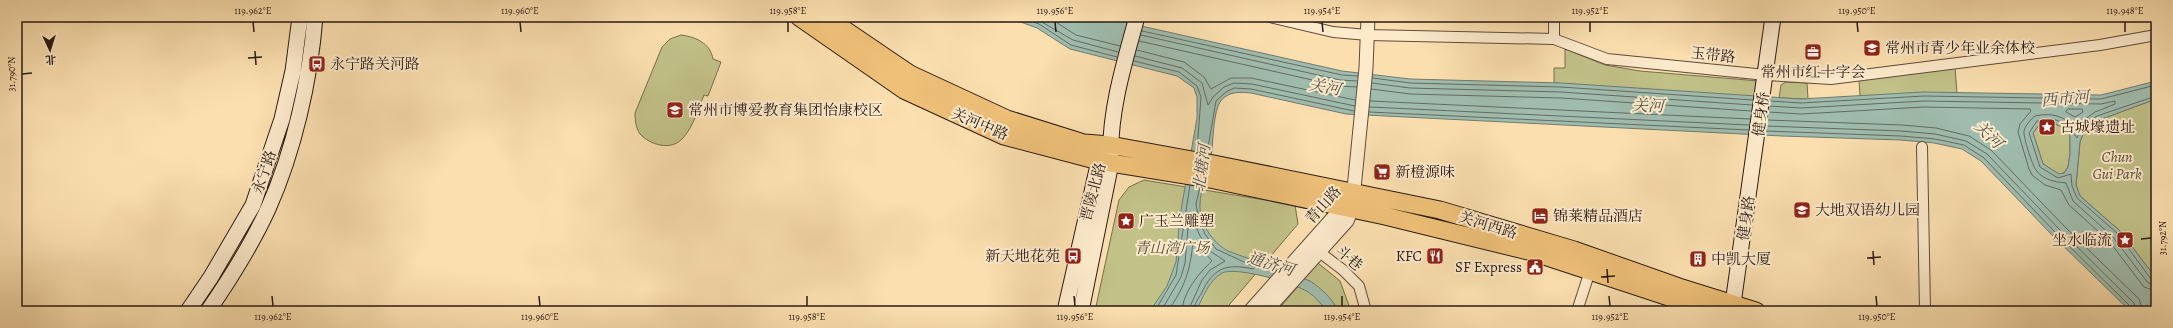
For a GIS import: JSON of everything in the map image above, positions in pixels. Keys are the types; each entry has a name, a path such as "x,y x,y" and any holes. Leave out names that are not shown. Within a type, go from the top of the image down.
{"main road":[{"name":"永宁路","path":"188,311 211,277 253,205 282,119 293,71 300,17"},
{"name":"永宁路","path":"208,311 227,283 268,208 290,147 308,68 315,17"},
{"name":"关河中路","path":"799,17 904,90 1004,136 1105,162 1185,167"},
{"name":"关河中路","path":"826,17 910,74 997,116 1084,143 1110,145 1185,167"},
{"path":"1770,78 1773,17"},
{"path":"1770,78 1783,17"},
{"name":"晋陵北路","path":"1065,311 1085,223 1110,145 1123,66 1136,18"},
{"name":"健身桥","path":"1761,148 1770,78"},
{"name":"健身路","path":"1741,309 1761,148"},
{"name":"晋陵北路","path":"1081,311 1105,162"},
{"name":"关河西路","path":"1185,167 1212,171 1349,203 1532,252 1711,311"},
{"name":"关河西路","path":"1349,203 1440,210 1574,250 1741,309"},
{"path":"1056,311 1070,251 1085,223"}],"street":[{"name":"玉带路","path":"1270,17 1333,32 1368,35 1554,39 1606,59 1770,78 1831,79 2100,46 2156,35"},
{"path":"1349,203 1361,129 1368,17"},
{"path":"1554,17 1554,39"},
{"path":"1922,147 1925,311"},
{"name":"青山路","path":"1297,267 1318,251 1347,221 1349,203"},
{"name":"青山路","path":"1250,311 1281,285 1349,203"},
{"name":"斗巷","path":"1318,251 1343,270 1358,286 1366,311"},
{"path":"1577,311 1590,271"},
{"name":"青山路","path":"1266,311 1281,285"}],"green space":[{"path":"681,35 692,37 702,42 709,49 713,59 721,62 708,96 704,95 686,135 677,143 672,145 667,146 655,144 640,134 636,124 635,113 662,47 670,39"},
{"path":"1565,49 1605,65 1640,71 1759,81 1759,97 1554,83 1554,68 1565,68"},
{"path":"1955,68 1957,93 1860,96 1859,80"},
{"path":"1786,82 1807,83 1808,99 1779,98 1781,85"},
{"name":"Chun Gui Park","path":"2156,99 2156,278 2120,231 2080,196 2076,185 2080,142 2085,129 2099,120"},
{"path":"2055,124 2065,128 2070,135 2068,167 2064,173 2059,174 2043,164 2033,133 2039,125"},
{"name":"青山湾广场","path":"1144,180 1295,205 1298,224 1224,311 1095,311 1119,200 1129,187"},
{"path":"1318,263 1340,281 1351,311 1277,311"}],"water":[{"path":"1007,17 1101,17 1342,71 1410,79 1562,83 1801,99 1923,92 2101,95 2156,81 2156,99 2099,120 2085,129 2080,142 2076,185 2080,196 2120,231 2156,278 2156,311 2130,311 2053,236 1981,161 1962,149 1934,143 1901,140 1782,136 1346,114 1242,92 1230,94 1223,98 1216,112 1211,156 1200,198 1200,211 1204,225 1217,243 1228,251 1310,281 1326,294 1338,311 1327,311 1311,294 1291,284 1265,276 1229,271 1222,273 1213,280 1206,290 1196,311 1150,311 1167,286 1176,262 1180,216 1197,118 1197,97 1194,88 1177,76 1070,49 1037,28","holes":["2055,124 2065,128 2070,135 2070,154 2068,167 2064,173 2059,174 2043,164 2033,133 2039,125"]}],"place":[{"name":"常州市青少年业余体校","path":"1872,48"},
{"name":"常州市红十字会","path":"1813,52"},
{"name":"永宁路关河路","path":"317,64"},
{"name":"常州市博爱教育集团怡康校区","path":"675,110"},
{"name":"古城壕遗址","path":"2047,127"},
{"name":"新橙源味","path":"1382,172"},
{"name":"大地双语幼儿园","path":"1802,210"},
{"name":"锦莱精品酒店","path":"1540,216"},
{"name":"广玉兰雕塑","path":"1126,221"},
{"name":"坐水临流","path":"2125,240"},
{"name":"新天地花苑","path":"1073,256"},
{"name":"KFC","path":"1435,256"},
{"name":"中凯大厦","path":"1698,259"},
{"name":"SF Express","path":"1535,267"}],"water label":[{"name":"关河","path":"1325,86"},
{"name":"西市河","path":"2065,98"},
{"name":"关河","path":"1648,105"},
{"name":"关河","path":"1989,134"},
{"name":"北塘河","path":"1201,168"},
{"name":"通济河","path":"1271,263"}]}
